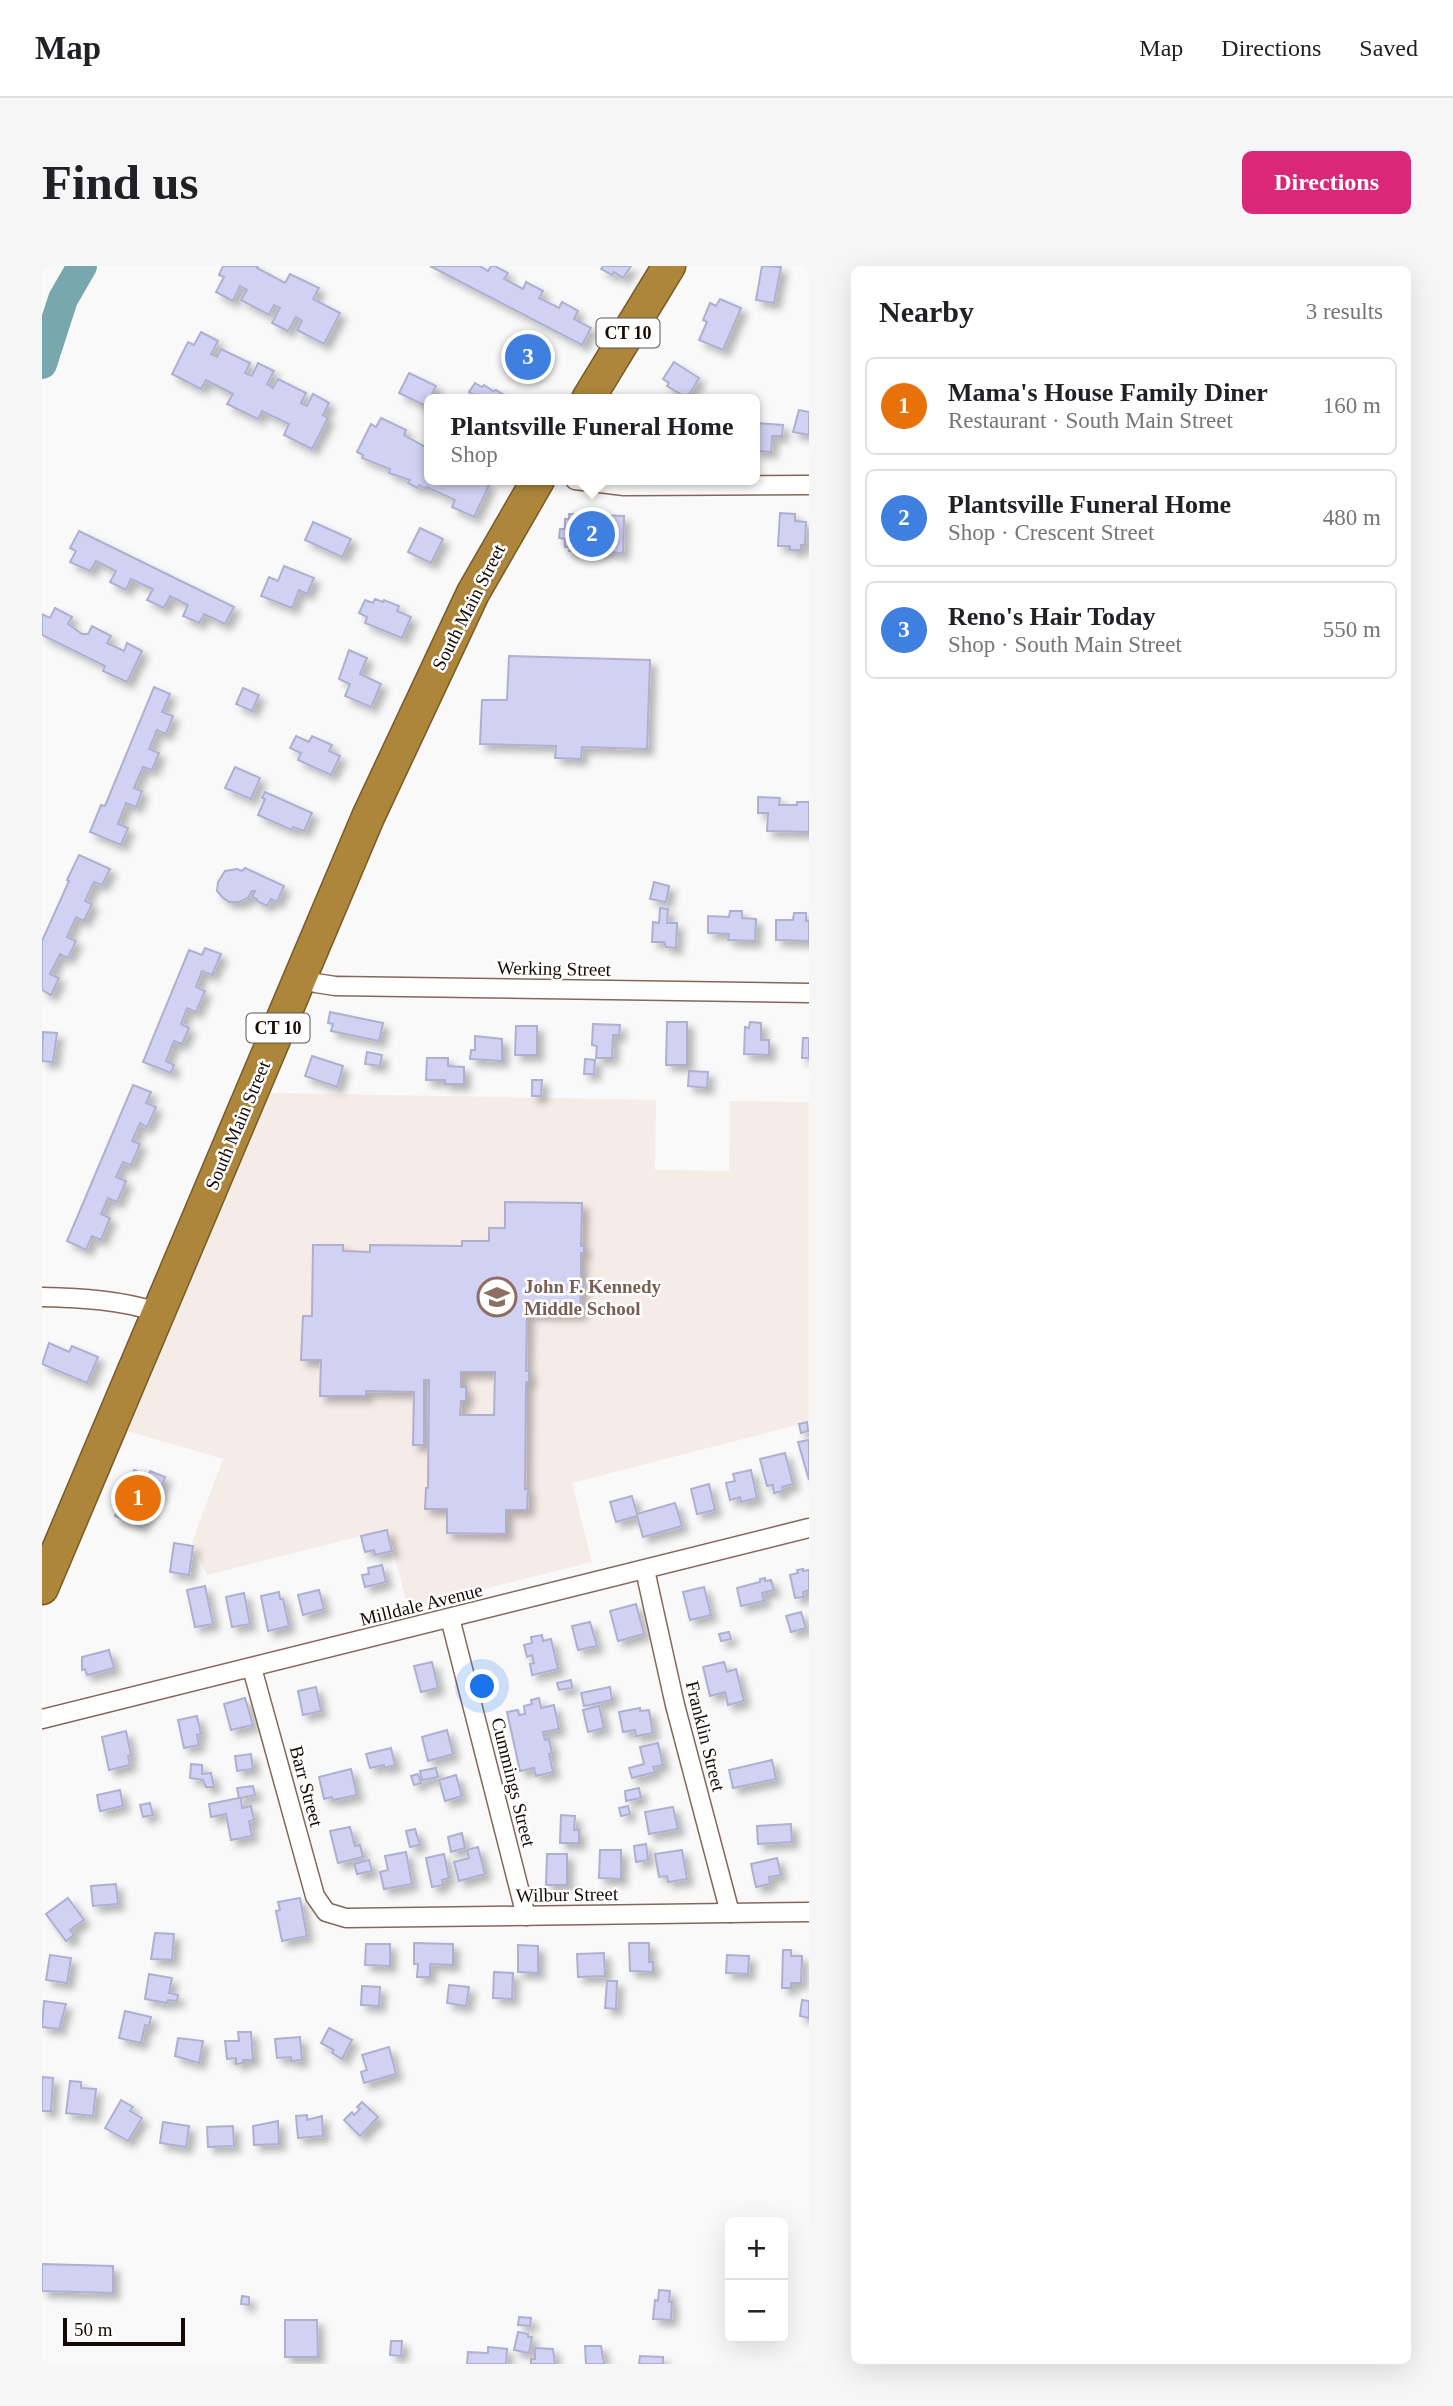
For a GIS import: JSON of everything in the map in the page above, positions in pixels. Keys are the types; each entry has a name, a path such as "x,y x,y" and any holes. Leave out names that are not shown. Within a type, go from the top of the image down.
{"highway":[{"name":"CT 10","path":"591,394 669,266"},
{"name":"South Main Street","path":"42,1588 299,977 416,712 474,593 535,485"}],"street":[{"path":"616,485 809,485"},
{"name":"Werking Street","path":"299,977 335,986 809,993"},
{"path":"42,1297 99,1298 158,1312"},
{"name":"Milldale Avenue","path":"42,1719 809,1528"},
{"name":"Franklin Street","path":"645,1570 675,1705 730,1913"},
{"name":"Cummings Street","path":"450,1618 526,1916"},
{"name":"Barr Street","path":"252,1668 315,1896 326,1912"},
{"name":"Wilbur Street","path":"326,1912 345,1918 809,1912"}],"shaded area":[{"name":"John F. Kennedy Middle School","path":"269,1093 656,1100 655,1170 729,1171 730,1101 809,1102 809,1422 572,1483 592,1562 408,1608 388,1529 207,1575 192,1542 223,1459 128,1431"}],"building":[{"path":"223,266 258,266 257,268 285,283 290,274 319,288 313,299 340,313 324,344 297,330 302,321 296,317 288,331 272,323 280,308 274,305 269,315 241,300 247,290 240,286 233,301 216,292 224,277 219,275"},
{"path":"430,266 480,266 488,271 491,266 495,266 508,273 504,279 523,289 526,282 543,291 539,298 559,308 562,302 578,311 574,319 591,328 582,345"},
{"path":"603,266 631,266 623,278 614,272 612,275 601,269"},
{"path":"762,266 781,267 774,303 756,300"},
{"path":"720,299 741,308 723,350 699,340 707,322 703,320 710,303 716,306"},
{"path":"201,332 218,341 211,354 217,357 221,349 250,363 245,373 252,376 258,363 274,371 267,384 273,388 278,379 306,393 301,403 307,406 313,394 329,403 323,415 328,418 312,449 284,435 289,424 262,411 258,419 227,404 233,394 206,380 201,389 172,374 188,342 194,345"},
{"path":"525,340 545,353 532,374 512,361"},
{"path":"674,362 699,378 689,394 680,394 667,386 669,383 663,379"},
{"path":"409,373 436,386 432,394 424,394 424,405 399,393"},
{"path":"475,383 503,394 473,394 469,392"},
{"path":"799,410 809,412 809,435 793,432"},
{"path":"381,418 406,430 404,435 424,446 424,485 489,485 474,517 452,507 455,500 427,487 419,485 418,488 408,483 410,480 389,473 390,469 362,458 363,455 357,452 371,424 376,427"},
{"path":"760,423 783,425 782,436 772,436 771,452 760,451"},
{"path":"780,513 795,514 795,521 806,522 805,545 801,545 801,550 778,546"},
{"path":"569,514 624,516 623,553 569,551 570,547 565,547 565,539 559,538 560,529 565,529 565,519 569,519"},
{"path":"313,522 351,539 342,557 305,540"},
{"path":"420,528 443,539 431,563 408,552"},
{"path":"79,531 234,607 225,624 204,614 199,623 183,616 188,605 170,596 164,608 147,600 153,589 131,579 126,590 110,582 116,571 96,561 90,571 70,562 76,551 70,548"},
{"path":"284,566 314,578 307,594 299,590 292,608 261,596 269,577 278,581"},
{"path":"375,599 399,606 397,611 411,617 402,638 365,623 367,617 359,613 365,600 373,603"},
{"path":"55,608 72,617 68,624 82,634 88,634 92,626 111,636 107,643 124,651 127,643 142,651 127,682 103,671 105,666 42,635 42,614 50,618"},
{"path":"349,650 367,658 360,674 381,684 371,707 345,696 350,684 339,679"},
{"path":"509,656 650,660 647,749 582,747 581,759 555,758 556,746 480,744 482,700 507,700"},
{"path":"154,687 170,694 162,712 173,716 166,734 157,730 149,749 159,753 152,770 143,767 134,788 142,791 136,807 126,803 118,824 128,828 121,845 90,832 101,805 105,806"},
{"path":"243,688 259,695 252,711 236,704"},
{"path":"296,736 309,742 312,736 332,745 329,751 340,756 331,775 298,760 301,753 290,748"},
{"path":"235,767 260,778 251,799 225,788"},
{"path":"265,792 312,813 304,831 293,827 292,830 258,815"},
{"path":"758,797 780,798 779,805 809,802 809,832 767,831 768,813 758,813"},
{"path":"79,855 110,869 102,885 94,882 85,901 92,904 84,921 76,917 67,937 76,941 68,958 60,954 50,974 59,978 51,995 42,990 42,941"},
{"path":"245,868 284,886 277,902 271,899 267,906 257,901 252,897 255,891 239,902 229,902 222,897 217,891 218,882 225,871 242,871"},
{"path":"654,882 669,886 666,902 650,899"},
{"path":"660,908 668,909 667,923 677,923 676,948 666,947 664,942 652,942 653,922 659,923"},
{"path":"730,911 742,911 742,918 756,919 755,941 728,940 729,934 708,933 708,916 729,917"},
{"path":"794,913 806,913 806,921 809,921 809,941 776,940 776,920 793,920"},
{"path":"205,948 221,954 212,975 202,971 196,987 205,991 196,1012 187,1008 181,1024 189,1028 182,1044 174,1041 166,1061 174,1065 171,1073 143,1062 189,950 202,955"},
{"path":"330,1012 383,1023 379,1041 331,1031 333,1024 328,1023"},
{"path":"667,1022 687,1022 687,1065 666,1065"},
{"path":"750,1022 761,1023 761,1040 769,1040 769,1055 744,1054 745,1027 749,1028"},
{"path":"593,1024 620,1025 619,1035 613,1035 612,1058 596,1058 597,1046 592,1045"},
{"path":"516,1026 537,1026 537,1055 515,1055"},
{"path":"43,1032 57,1033 53,1062 42,1061"},
{"path":"475,1036 502,1039 502,1061 470,1059 471,1050 475,1050"},
{"path":"803,1038 809,1038 809,1058 802,1058"},
{"path":"367,1052 382,1055 380,1066 365,1064"},
{"path":"312,1056 343,1066 337,1087 305,1076"},
{"path":"427,1058 448,1058 448,1066 464,1067 464,1084 426,1080"},
{"path":"585,1059 595,1060 594,1074 584,1074"},
{"path":"689,1071 708,1072 707,1088 688,1086"},
{"path":"532,1080 542,1080 541,1096 532,1096"},
{"path":"133,1085 151,1092 146,1103 156,1107 147,1127 140,1123 132,1141 140,1144 131,1165 123,1162 116,1177 126,1181 117,1202 108,1198 101,1214 110,1218 101,1240 92,1236 86,1250 67,1241"},
{"path":"505,1202 582,1203 581,1246 584,1246 584,1253 581,1253 581,1283 584,1283 580,1314 527,1313 527,1510 506,1510 506,1534 447,1533 447,1509 425,1509 428,1488 429,1380 424,1380 424,1445 413,1445 414,1392 366,1391 366,1396 320,1396 321,1360 301,1360 303,1316 312,1316 313,1245 343,1245 343,1251 370,1252 370,1245 462,1246 462,1241 489,1241 489,1228 505,1228","holes":["461,1372 495,1372 494,1415 460,1415 461,1401 466,1401 466,1387 461,1387"]},
{"path":"49,1343 69,1352 72,1346 98,1357 87,1383 42,1364"},
{"path":"807,1422 808,1431 801,1433 799,1424"},
{"path":"809,1440 809,1480 798,1442"},
{"path":"785,1453 793,1484 774,1493 773,1485 767,1486 760,1459"},
{"path":"134,1470 148,1476 150,1471 165,1477 157,1499 153,1498 141,1527 115,1516"},
{"path":"751,1470 757,1498 741,1502 740,1497 730,1500 726,1483 735,1481 733,1474"},
{"path":"709,1484 715,1510 697,1514 691,1489"},
{"path":"632,1496 637,1514 675,1503 682,1526 643,1537 637,1516 616,1522 610,1502"},
{"path":"387,1530 392,1551 375,1555 374,1550 365,1552 361,1536"},
{"path":"174,1543 193,1546 189,1575 170,1572"},
{"path":"382,1565 386,1582 365,1587 362,1575 369,1574 368,1568"},
{"path":"803,1569 809,1570 809,1590 803,1592 804,1597 795,1598 790,1575"},
{"path":"765,1578 765,1581 771,1580 774,1590 762,1593 764,1601 741,1606 737,1588"},
{"path":"205,1586 213,1624 195,1627 187,1590"},
{"path":"704,1587 711,1615 690,1620 683,1592"},
{"path":"319,1590 324,1609 303,1615 298,1595"},
{"path":"279,1592 289,1626 268,1631 261,1596"},
{"path":"244,1593 250,1624 232,1627 226,1597"},
{"path":"636,1604 644,1634 618,1641 610,1611"},
{"path":"801,1612 806,1628 791,1632 786,1616"},
{"path":"590,1622 597,1646 578,1650 572,1626"},
{"path":"729,1632 731,1639 721,1641 719,1634"},
{"path":"542,1635 543,1641 551,1639 558,1669 532,1675 532,1655 527,1657 524,1645 532,1643 531,1637"},
{"path":"109,1650 114,1668 87,1675 85,1669 82,1670 82,1657"},
{"path":"432,1662 438,1688 421,1692 414,1666"},
{"path":"724,1662 727,1672 736,1669 744,1701 728,1705 725,1692 710,1696 703,1667"},
{"path":"571,1680 572,1688 559,1690 557,1683"},
{"path":"316,1687 321,1711 303,1715 298,1691"},
{"path":"610,1687 612,1700 584,1706 581,1693"},
{"path":"245,1698 253,1725 231,1730 224,1704"},
{"path":"539,1698 541,1708 554,1705 559,1729 543,1732 545,1740 549,1739 553,1772 536,1776 534,1768 520,1771 507,1712 518,1710 519,1715 525,1714 524,1706"},
{"path":"599,1706 604,1728 588,1732 583,1710"},
{"path":"640,1708 640,1711 649,1710 653,1733 636,1736 635,1730 623,1732 619,1712"},
{"path":"197,1716 201,1734 197,1735 199,1745 184,1748 178,1720"},
{"path":"447,1730 453,1754 428,1761 422,1737"},
{"path":"126,1731 131,1755 128,1756 130,1765 109,1770 102,1737"},
{"path":"658,1743 663,1765 653,1767 655,1772 632,1778 629,1768 644,1764 640,1747"},
{"path":"391,1748 395,1765 370,1768 366,1754"},
{"path":"251,1754 253,1769 237,1771 235,1756"},
{"path":"772,1760 776,1779 733,1788 729,1770"},
{"path":"191,1764 202,1765 202,1774 211,1773 214,1787 206,1787 203,1780 190,1778"},
{"path":"436,1768 438,1777 422,1780 420,1771"},
{"path":"351,1769 357,1795 324,1799 319,1777"},
{"path":"418,1774 421,1783 414,1785 411,1776"},
{"path":"456,1775 462,1796 445,1801 439,1780"},
{"path":"253,1786 255,1795 241,1798 242,1808 251,1806 254,1820 249,1821 252,1836 231,1840 226,1814 211,1817 209,1804 239,1798 237,1788"},
{"path":"639,1788 641,1798 626,1801 625,1791"},
{"path":"120,1790 123,1806 100,1811 97,1795"},
{"path":"150,1803 153,1815 143,1817 140,1805"},
{"path":"628,1806 630,1814 621,1816 619,1808"},
{"path":"673,1807 678,1829 649,1834 645,1812"},
{"path":"561,1815 575,1816 574,1830 579,1830 579,1843 560,1843"},
{"path":"791,1824 792,1842 758,1844 757,1826"},
{"path":"350,1827 355,1846 360,1845 363,1857 338,1863 330,1831"},
{"path":"415,1829 420,1845 410,1847 406,1831"},
{"path":"462,1833 465,1848 451,1852 448,1837"},
{"path":"646,1844 648,1860 636,1862 634,1846"},
{"path":"478,1847 485,1874 459,1881 454,1862 469,1858 467,1850"},
{"path":"600,1850 621,1850 621,1879 599,1878"},
{"path":"682,1850 687,1879 668,1882 667,1876 659,1877 655,1854"},
{"path":"406,1852 412,1884 384,1889 380,1872 388,1870 385,1856"},
{"path":"444,1854 449,1878 442,1880 443,1885 432,1887 426,1858"},
{"path":"547,1854 567,1854 567,1885 546,1885"},
{"path":"777,1858 781,1875 769,1877 770,1884 756,1887 751,1864"},
{"path":"369,1860 372,1871 357,1874 354,1864"},
{"path":"116,1884 118,1904 93,1906 91,1886"},
{"path":"68,1898 84,1920 70,1930 74,1935 66,1941 46,1914"},
{"path":"300,1898 307,1936 282,1941 276,1911 280,1910 278,1902"},
{"path":"155,1933 174,1934 172,1960 151,1959"},
{"path":"414,1943 453,1944 453,1965 430,1964 430,1977 417,1977 418,1964 414,1964"},
{"path":"629,1943 649,1943 649,1962 653,1962 653,1972 630,1971"},
{"path":"366,1944 390,1944 390,1966 365,1965"},
{"path":"518,1945 538,1946 538,1973 518,1972"},
{"path":"783,1950 791,1950 791,1956 802,1956 801,1983 791,1983 791,1988 782,1988"},
{"path":"604,1953 605,1976 578,1977 577,1954"},
{"path":"50,1955 71,1958 67,1983 46,1980"},
{"path":"727,1955 749,1956 748,1974 726,1973"},
{"path":"494,1972 513,1973 512,1999 493,1998"},
{"path":"149,1974 172,1978 169,1993 178,1995 177,2001 168,2000 167,2003 145,1999"},
{"path":"607,1981 617,1981 616,2009 605,2008"},
{"path":"449,1985 469,1987 466,2006 447,2003"},
{"path":"362,1986 380,1987 379,2006 361,2005"},
{"path":"802,2000 809,2001 809,2018 800,2016"},
{"path":"44,2001 66,2004 59,2029 42,2027"},
{"path":"125,2011 151,2017 149,2026 145,2025 141,2043 119,2038"},
{"path":"329,2028 352,2040 342,2059 332,2053 334,2050 321,2043"},
{"path":"238,2032 251,2032 253,2060 243,2060 243,2063 236,2064 236,2058 227,2059 225,2041 239,2041"},
{"path":"300,2037 302,2060 291,2061 291,2057 277,2058 275,2039"},
{"path":"178,2038 203,2041 199,2063 175,2056"},
{"path":"389,2047 396,2074 364,2083 361,2072 367,2070 362,2055"},
{"path":"42,2077 53,2078 51,2111 42,2111"},
{"path":"70,2081 81,2082 81,2088 96,2089 93,2116 66,2113"},
{"path":"121,2100 133,2107 130,2111 142,2118 128,2141 105,2128"},
{"path":"362,2102 378,2117 360,2136 344,2120 360,2109 357,2107"},
{"path":"307,2115 307,2120 322,2116 323,2136 298,2138 296,2116"},
{"path":"278,2121 279,2144 254,2145 253,2126"},
{"path":"163,2122 189,2126 186,2147 160,2143"},
{"path":"233,2126 234,2146 208,2147 207,2127"},
{"path":"42,2264 113,2266 113,2293 42,2291"},
{"path":"659,2290 670,2291 671,2320 653,2319"},
{"path":"242,2296 249,2297 249,2305 241,2304"},
{"path":"519,2317 531,2318 530,2326 518,2325"},
{"path":"285,2320 317,2320 318,2357 285,2357"},
{"path":"518,2332 532,2337 529,2353 514,2350"},
{"path":"391,2341 402,2341 401,2356 390,2355"},
{"path":"585,2346 601,2346 606,2364 586,2364"},
{"path":"488,2347 507,2349 506,2364 467,2364 468,2352 488,2353"},
{"path":"535,2348 553,2349 555,2364 531,2364 531,2359 535,2359"},
{"path":"640,2356 663,2357 663,2364 639,2364"}],"waterway":[{"path":"42,364 63,299 82,266"}],"place":[{"name":"Reno's Hair Today","path":"528,357"},
{"name":"Plantsville Funeral Home","path":"592,534"},
{"name":"John F. Kennedy Middle School","path":"497,1297"},
{"name":"Mama's House Family Diner","path":"138,1498"}]}
